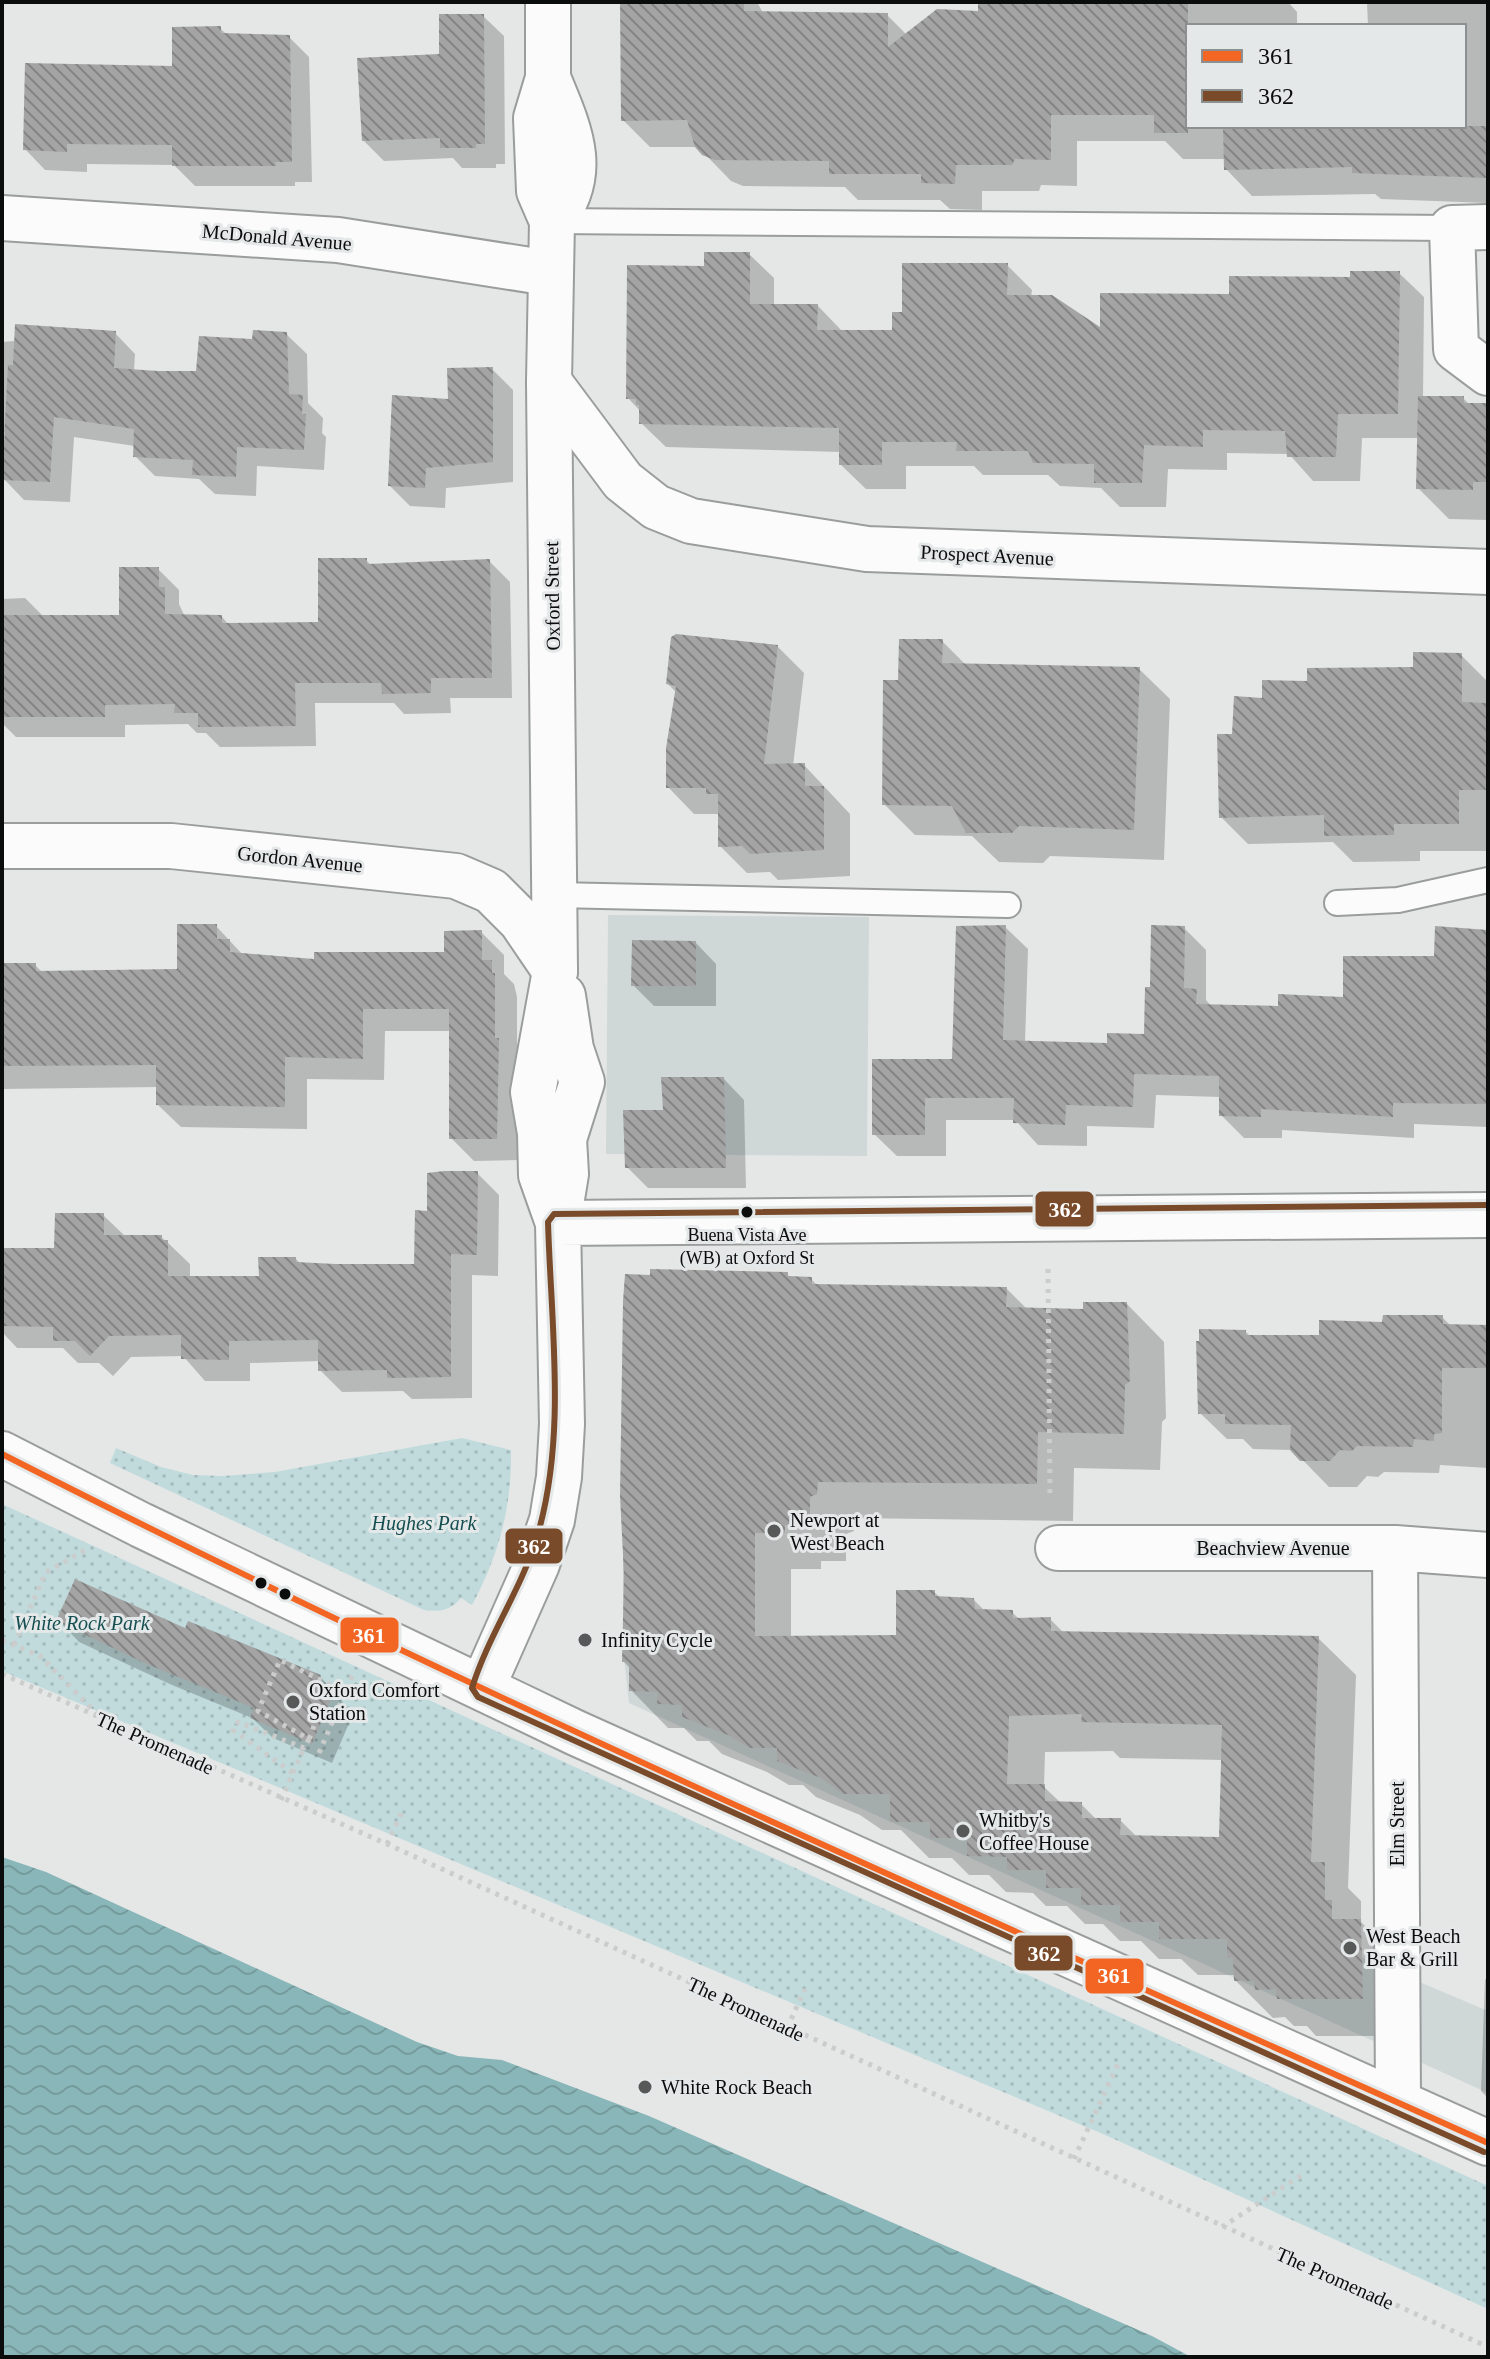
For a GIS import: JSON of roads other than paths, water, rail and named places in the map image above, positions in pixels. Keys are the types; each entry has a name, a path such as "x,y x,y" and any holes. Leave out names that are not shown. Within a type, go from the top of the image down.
{"street":[{"name":"Oxford Street","path":"482,1688 537,1564 552,1520 562,1431 558,1223 566,1174 564,1139 582,1082 555,971 549,273 552,221 571,192 574,178 569,129 548,78 548,2"},
{"name":"McDonald Avenue","path":"2,218 338,240 549,273"},
{"path":"1470,228 1456,349 1488,373"},
{"name":"Prospect Avenue","path":"549,382 623,481 656,507 691,521 867,549 1488,572"},
{"name":"Gordon Avenue","path":"2,846 171,846 456,876 491,891 521,921 555,971"},
{"path":"558,1223 1488,1215"},
{"path":"2,1454 98,1505 482,1688 1488,2143"},
{"name":"Beachview Avenue","path":"1058,1548 1395,1548 1488,1555"},
{"name":"Elm Street","path":"1395,1548 1398,2101"}],"lane":[{"path":"552,221 1470,228"},
{"path":"1337,903 1398,900 1488,880"},
{"path":"555,895 1008,905"}],"water":[{"path":"2,1857 46,1872 417,2042 458,2056 502,2060 649,2116 1152,2336 1191,2357 2,2357"}],"place":[{"name":"Buena Vista Ave (WB) at Oxford St","path":"747,1212"},
{"name":"Newport at West Beach","path":"774,1531"},
{"name":"Infinity Cycle","path":"585,1640"},
{"name":"Oxford Comfort Station","path":"293,1702"},
{"name":"Whitby's Coffee House","path":"963,1831"},
{"name":"West Beach Bar & Grill","path":"1350,1948"},
{"name":"White Rock Beach","path":"645,2087"}],"park label":[{"name":"Hughes Park","path":"424,1523"},
{"name":"White Rock Park","path":"82,1623"}]}
